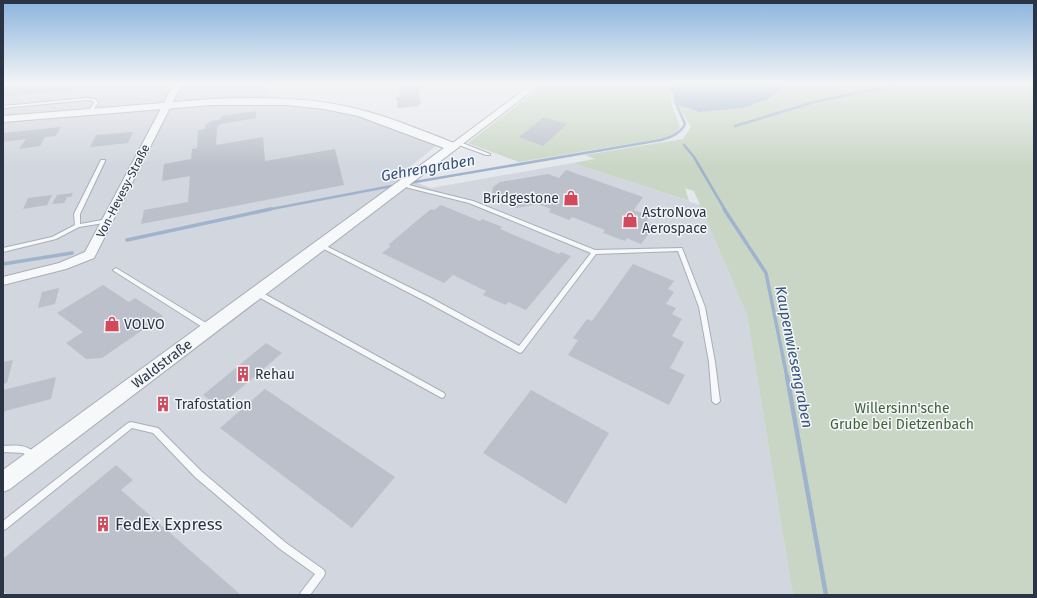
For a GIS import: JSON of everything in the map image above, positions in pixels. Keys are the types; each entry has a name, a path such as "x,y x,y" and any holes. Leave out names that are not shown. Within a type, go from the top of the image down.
{"street":[{"path":"3,119 90,112"},
{"name":"Von-Hevesy-Straße","path":"3,281 39,274 90,255 164,112"},
{"path":"354,112 456,145"},
{"name":"Waldstraße","path":"3,482 500,112"}],"lane":[{"path":"456,145 488,154"},
{"path":"78,226 77,214 103,161"},
{"path":"403,185 451,195 471,202 594,252 680,249 702,307 712,362 716,401"},
{"path":"3,250 54,238 78,226 108,221"},
{"path":"320,245 427,299 520,350 594,252"},
{"path":"116,270 209,328"},
{"path":"257,293 442,395"},
{"path":"3,526 131,425 155,430 198,474 283,546 321,573 304,595"},
{"path":"3,449 17,449 29,452 35,458"}],"shaded area":[{"path":"3,112 369,112 397,120 446,138 398,176 431,188 573,163 700,205 747,315 793,595 3,595"}],"green space":[{"path":"509,112 674,112 680,126 677,132 664,138 519,162 468,143"},
{"name":"Willersinn'sche Grube bei Dietzenbach","path":"682,112 1034,112 1034,595 793,595 747,315 694,191 685,188 689,201 573,163 595,159 585,155 683,139 691,127"}],"building":[{"path":"256,112 256,118 221,124 217,127 216,145 263,137 265,161 335,149 344,185 141,224 144,210 188,202 190,176 162,181 164,164 191,159 192,149 197,148 198,130 205,129 205,125 212,121 221,119 221,116"},
{"path":"544,117 567,124 543,146 519,137"},
{"path":"61,127 56,136 45,137 40,146 19,149 26,139 3,142 3,133"},
{"path":"133,132 128,143 90,147 96,135"},
{"path":"566,170 643,197 634,210 647,215 648,223 654,227 641,244 627,238 625,241 603,233 605,230 572,217 569,220 549,212 551,209 538,204 516,208 510,193 491,197 493,187 500,182 548,174 559,178"},
{"path":"73,193 71,197 67,197 64,203 52,204 57,195"},
{"path":"52,195 47,205 23,209 28,198"},
{"path":"441,205 480,221 482,219 502,227 500,229 559,254 561,252 571,256 526,310 508,302 506,305 483,295 486,291 453,275 444,283 382,253 391,246 388,245 431,209 434,210"},
{"path":"633,264 674,281 668,289 674,292 666,304 676,308 672,314 682,319 672,336 684,342 670,368 685,375 669,405 568,355 578,340 573,338 587,319 592,321"},
{"name":"VOLVO","path":"103,285 129,302 135,298 163,316 102,358 86,359 66,343 83,332 57,313"},
{"path":"59,288 55,304 38,308 42,292"},
{"name":"Rehau","path":"266,343 282,353 219,407 203,395"},
{"path":"13,360 7,383 3,384 3,362"},
{"path":"56,377 51,399 5,411 3,415 3,390"},
{"path":"265,389 395,477 352,528 220,428"},
{"path":"531,390 609,433 566,504 483,453"},
{"name":"Trafostation","path":"163,399 169,404 164,408 158,403"},
{"name":"FedEx Express","path":"116,465 133,480 121,490 241,595 7,595 3,590 3,559"}],"waterway":[{"name":"Gehrengraben","path":"409,183 661,140 675,135 683,127 685,124 680,112"},
{"path":"735,126 781,112"},
{"name":"Kaupenwiesengraben","path":"684,145 694,157 725,210"},
{"name":"Gehrengraben","path":"269,209 397,185"},
{"name":"Gehrengraben","path":"127,240 269,209"},
{"name":"Kaupenwiesengraben","path":"724,209 766,273 787,377"},
{"name":"Gehrengraben","path":"3,264 72,253"},
{"name":"Kaupenwiesengraben","path":"787,376 826,595"}],"place":[{"name":"Bridgestone","path":"571,198"},
{"name":"AstroNova Aerospace","path":"630,220"},
{"name":"VOLVO","path":"112,324"},
{"name":"Rehau","path":"243,374"},
{"name":"Trafostation","path":"163,404"},
{"name":"FedEx Express","path":"103,524"}]}
